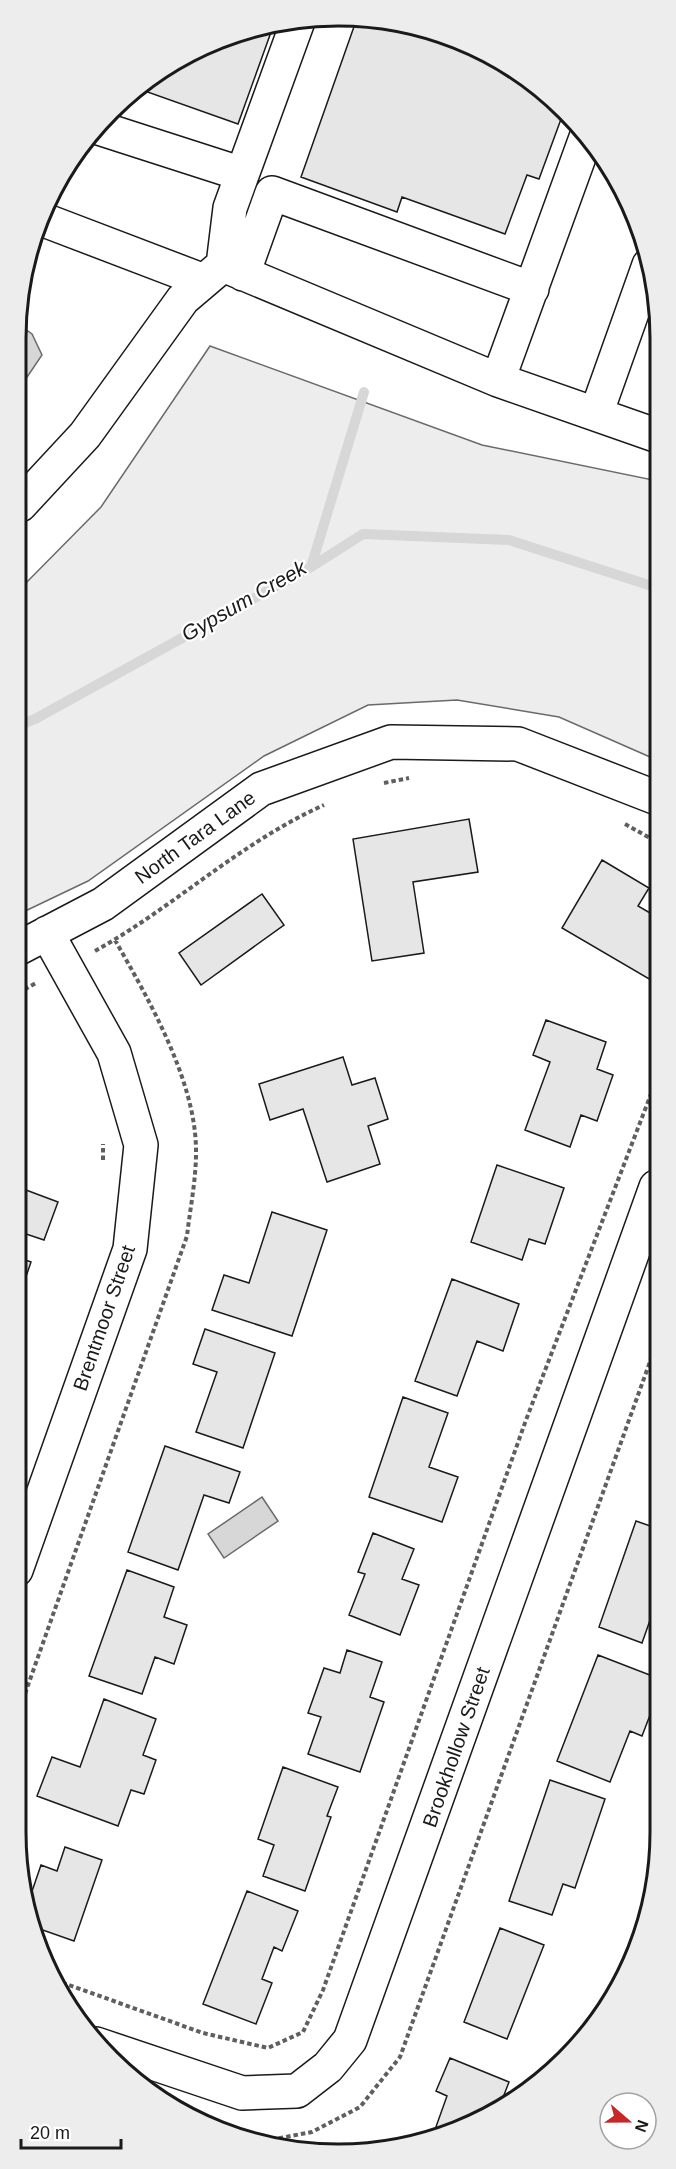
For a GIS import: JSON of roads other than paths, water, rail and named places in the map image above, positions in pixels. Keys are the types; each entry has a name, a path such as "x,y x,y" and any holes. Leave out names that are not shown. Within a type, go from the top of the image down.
{"street":[{"path":"223,273 230,208 295,28"},
{"path":"104,131 242,174"},
{"path":"498,380 583,145"},
{"path":"26,499 85,435 183,298 223,273 272,193 532,289"},
{"path":"48,221 223,273 498,380 650,433"},
{"path":"596,414 644,279"},
{"name":"North Tara Lane","path":"26,944 103,904 261,789 391,742 518,744 650,795"},
{"name":"Brentmoor Street","path":"26,1542 130,1249 141,1145 114,1053 47,933"},
{"name":"Brookhollow Street","path":"116,2051 242,2093 297,2091 328,2067 350,2040 650,1204"}],"waterway":[{"name":"Gypsum Creek","path":"26,722 311,567 364,392"},
{"path":"311,567 363,534 509,540 650,585"}]}
